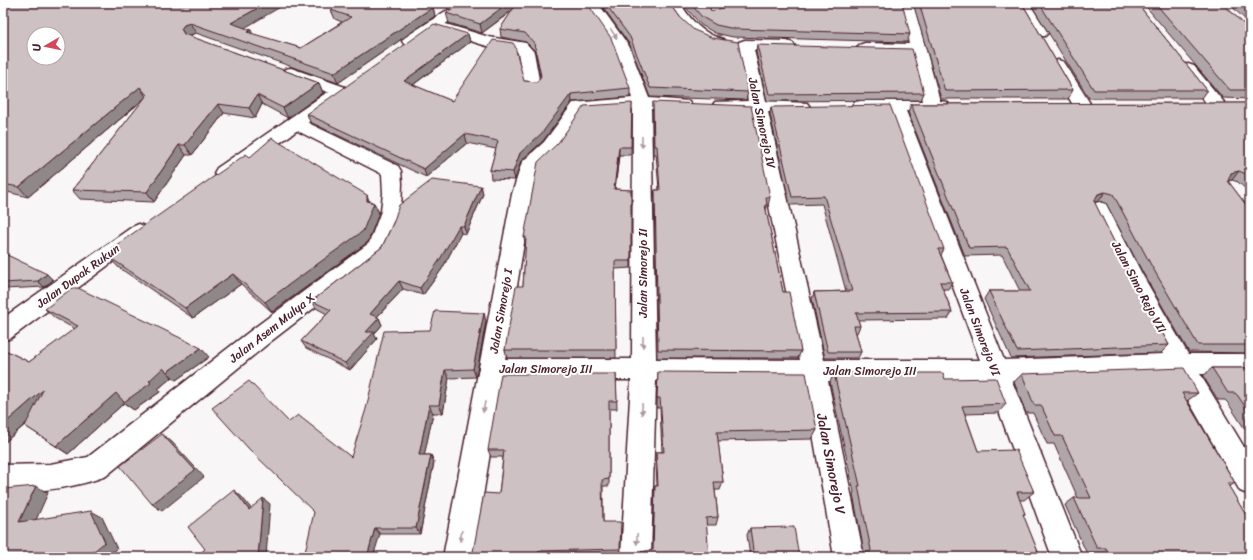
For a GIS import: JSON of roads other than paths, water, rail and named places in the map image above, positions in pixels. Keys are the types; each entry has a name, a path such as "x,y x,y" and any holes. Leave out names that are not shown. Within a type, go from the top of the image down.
{"street":[{"name":"Jalan Simorejo II","path":"591,3 622,46 642,103 644,370 636,557"},
{"path":"673,3 683,19 706,39 745,45 808,46"},
{"path":"906,3 934,106"},
{"path":"1022,3 1082,105"},
{"path":"396,51 445,15 487,41 520,46 526,52 532,85"},
{"name":"Jalan Simorejo IV","path":"745,45 814,371"},
{"path":"847,47 918,49"},
{"path":"1179,58 1224,105 1195,105"},
{"path":"211,182 346,86 276,68"},
{"path":"642,103 759,108 815,107"},
{"name":"Jalan Simorejo I","path":"458,557 490,369 522,194 529,167 551,146 579,107 642,103"},
{"path":"847,106 957,106"},
{"name":"Jalan Simorejo VI","path":"895,106 1067,557"},
{"name":"Jalan Asem Mulya X","path":"3,478 41,479 80,473 96,467 262,335 377,248 387,227 392,209 394,193 391,171 296,123"},
{"name":"Jalan Simo Rejo VII","path":"1099,209 1117,247 1180,364 1250,482"},
{"name":"Jalan Dupak Rukun","path":"3,331 152,223"},
{"name":"Jalan Simorejo III","path":"490,369 995,371 1180,364 1250,364"},
{"name":"Jalan Simorejo V","path":"814,371 849,557"}],"waterway":[{"path":"706,42 729,30"}]}
